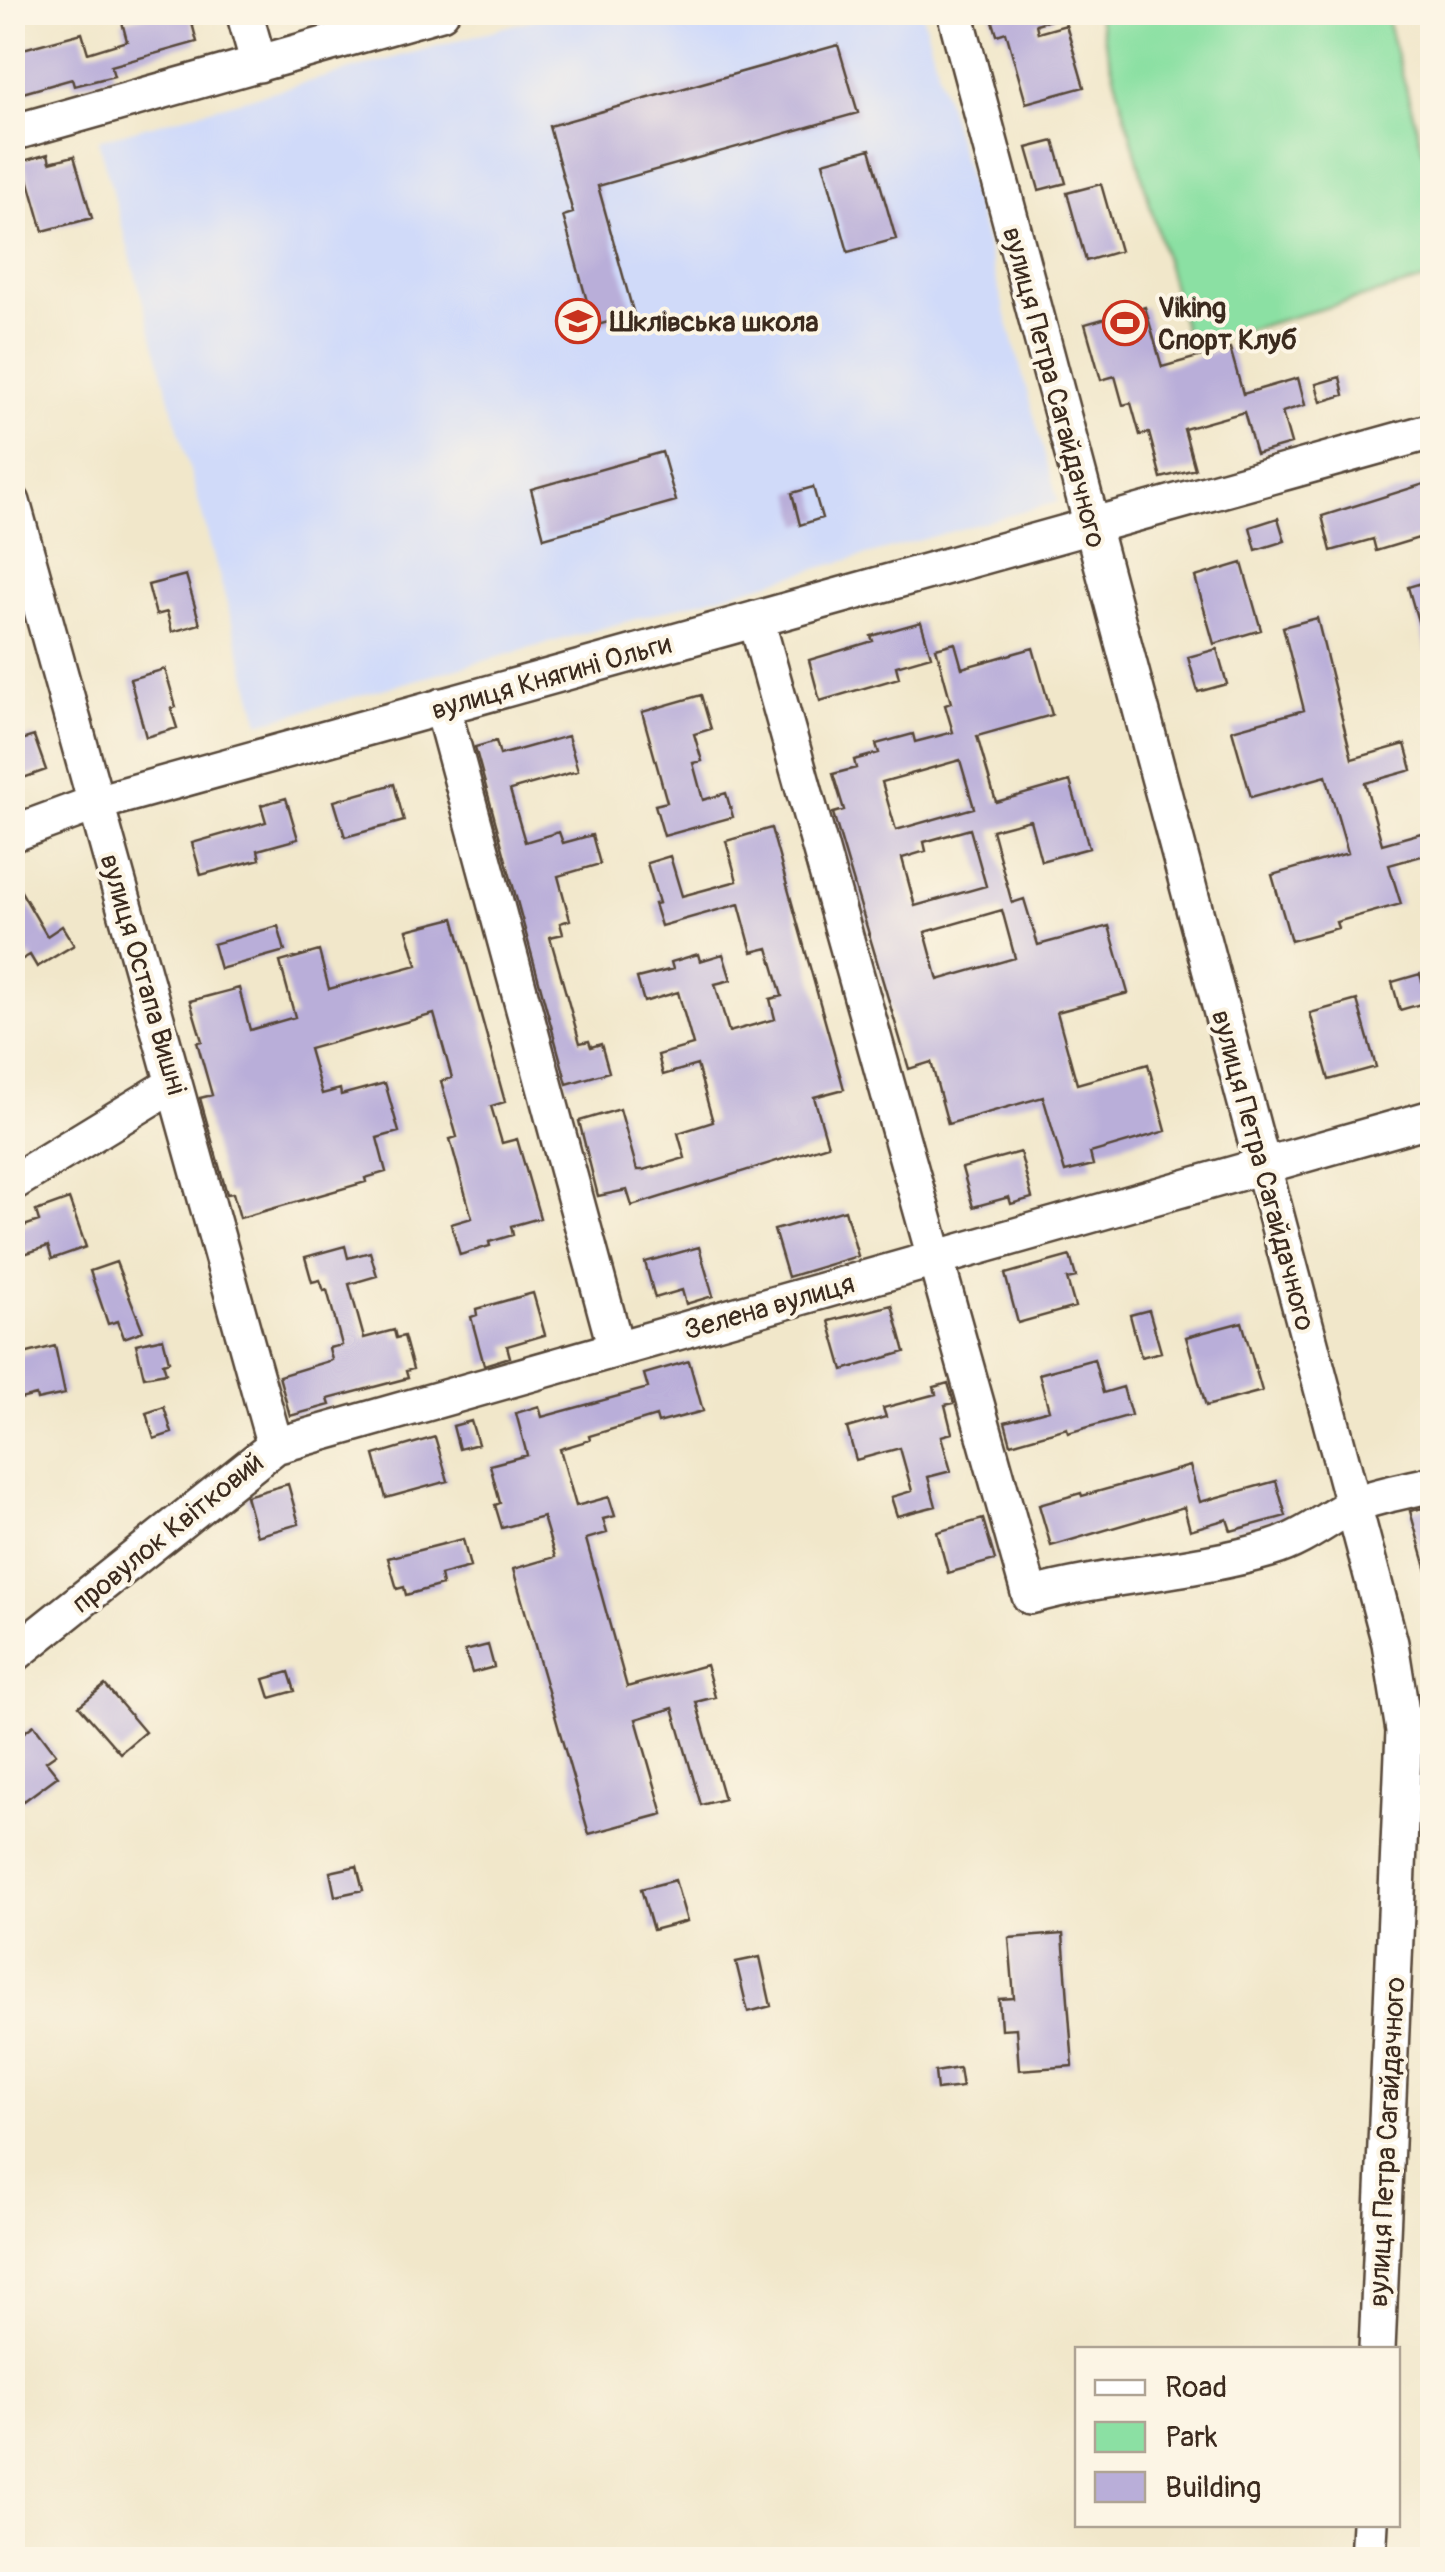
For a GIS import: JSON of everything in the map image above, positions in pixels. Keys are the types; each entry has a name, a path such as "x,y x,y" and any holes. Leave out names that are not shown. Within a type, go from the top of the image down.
{"street":[{"path":"244,12 259,64"},
{"path":"12,133 441,12"},
{"name":"вулиця Петра Сагайдачного","path":"955,12 1390,1643 1404,1731 1377,2347"},
{"name":"вулиця Княгині Ольги","path":"12,834 96,803 1432,430"},
{"name":"вулиця Остапа Вишні","path":"12,502 275,1446"},
{"path":"756,619 1030,1596 1084,1582 1236,1558 1275,1548 1309,1534 1354,1505 1432,1484"},
{"path":"442,706 616,1349"},
{"path":"12,1183 174,1084"},
{"name":"Зелена вулиця","path":"275,1446 1432,1118"},
{"name":"провулок Квітковий","path":"12,1656 275,1446"},
{"path":"1368,2560 1370,2527"}],"shaded area":[{"name":"Шклівська школа","path":"556,13 922,13 1058,502 260,723 98,140"}],"green space":[{"path":"1097,13 1385,13 1432,182 1432,278 1189,346"}],"building":[{"path":"157,12 189,12 197,42 111,66 114,76 74,86 72,79 12,96 12,52 82,33 88,53 127,41 122,22"},
{"path":"990,12 1054,12 1054,19 1036,24 1038,33 1066,25 1084,87 1026,103 1006,32 997,35"},
{"path":"838,45 858,113 598,186 634,315 594,326 563,216 573,213 549,126"},
{"path":"1054,141 1066,183 1039,190 1027,148"},
{"path":"870,149 896,239 848,252 823,162"},
{"path":"48,154 50,162 74,156 92,218 43,231 23,161"},
{"path":"1101,184 1120,251 1086,261 1067,193"},
{"path":"1145,307 1162,367 1230,348 1243,394 1298,378 1305,405 1282,412 1291,444 1256,454 1244,412 1184,429 1195,469 1161,478 1149,433 1140,435 1131,403 1123,405 1115,376 1101,380 1085,324"},
{"path":"1340,377 1344,395 1321,402 1316,384"},
{"path":"662,452 676,501 544,538 531,489"},
{"path":"1427,483 1432,503 1432,534 1376,551 1373,539 1331,551 1322,516"},
{"path":"813,487 822,518 800,525 792,493"},
{"path":"1278,518 1285,541 1256,550 1250,527"},
{"path":"1242,563 1261,630 1214,644 1195,577"},
{"path":"186,575 200,624 172,632 167,612 156,615 148,585"},
{"path":"1428,581 1432,598 1432,651 1427,652 1408,587"},
{"path":"1317,618 1352,759 1405,744 1412,770 1365,783 1382,844 1432,830 1432,853 1389,865 1401,904 1336,922 1338,928 1291,941 1272,875 1348,853 1326,776 1251,797 1232,730 1304,710 1283,627"},
{"path":"921,622 931,656 896,666 899,678 820,701 809,660"},
{"path":"955,643 962,668 1033,648 1052,715 977,736 996,802 1070,781 1089,848 1041,861 1030,820 992,830 1012,903 1024,899 1038,945 1109,926 1128,993 1057,1012 1077,1084 1148,1064 1166,1131 1090,1153 1093,1165 1065,1172 1043,1097 948,1124 931,1062 909,1069 833,813 844,810 833,774 856,768 854,760 879,753 876,744 913,734 915,742 953,732 945,705 951,703 936,648","holes":["960,760 974,808 896,830 882,782","970,829 986,886 915,906 902,858 926,851 924,842","1002,910 1015,958 938,980 925,932"]},
{"path":"1217,649 1227,684 1198,692 1188,657"},
{"path":"165,669 176,707 171,709 177,728 146,737 130,679"},
{"path":"701,695 711,729 694,734 702,761 693,763 703,800 726,793 733,817 664,836 655,805 667,802 642,712"},
{"path":"34,736 46,770 12,782 12,743"},
{"path":"568,736 578,771 510,790 525,842 559,832 563,843 592,835 600,864 558,876 570,920 560,923 563,934 550,937 580,1043 589,1041 591,1047 601,1044 609,1072 567,1084 475,747 496,741 500,755"},
{"path":"394,784 404,821 345,837 334,801"},
{"path":"286,798 298,839 258,850 260,859 201,875 192,843 266,822 261,805"},
{"path":"771,828 844,1089 814,1097 828,1145 632,1206 627,1190 598,1196 579,1121 620,1109 637,1170 685,1158 678,1133 713,1122 697,1065 663,1075 658,1055 693,1045 678,992 644,1002 637,978 673,969 671,962 698,954 700,961 723,954 731,980 715,984 729,1032 775,1019 770,999 782,996 768,948 752,952 739,904 661,926 654,904 659,903 647,863 670,856 682,896 737,881 726,841"},
{"path":"12,876 47,936 62,926 74,945 37,967 30,955 12,965"},
{"path":"454,918 505,1102 491,1106 502,1143 517,1139 540,1218 511,1226 513,1235 460,1255 451,1224 472,1218 450,1139 457,1137 441,1081 452,1078 434,1014 309,1049 322,1094 340,1089 341,1095 385,1083 399,1132 377,1138 386,1172 365,1178 366,1182 240,1218 233,1193 227,1194 200,1098 212,1095 190,1001 239,988 250,1030 295,1017 280,962 319,951 329,989 417,965 407,930"},
{"path":"278,926 285,951 220,969 213,944"},
{"path":"1420,974 1428,1002 1400,1010 1392,982"},
{"path":"1357,1000 1376,1067 1329,1080 1310,1013"},
{"path":"1020,1152 1032,1198 1011,1204 1009,1197 973,1207 962,1168"},
{"path":"69,1199 86,1247 52,1259 48,1246 12,1258 12,1230 39,1221 36,1211"},
{"path":"845,1210 858,1256 788,1277 774,1230"},
{"path":"345,1246 348,1258 370,1252 377,1276 349,1284 364,1338 394,1330 396,1338 404,1336 413,1369 406,1371 408,1378 328,1399 330,1405 290,1416 279,1376 332,1360 329,1348 342,1345 327,1290 324,1291 320,1280 312,1282 305,1257"},
{"path":"699,1247 713,1296 686,1304 682,1290 655,1298 645,1262"},
{"path":"1070,1256 1076,1277 1067,1279 1075,1307 1018,1323 1005,1274"},
{"path":"116,1262 143,1331 124,1338 118,1321 108,1324 90,1271"},
{"path":"533,1293 545,1335 507,1346 510,1357 484,1365 471,1317 477,1315 476,1309"},
{"path":"892,1305 905,1352 843,1370 829,1321"},
{"path":"1149,1310 1161,1352 1141,1357 1130,1315"},
{"path":"1242,1322 1262,1391 1206,1406 1186,1337"},
{"path":"163,1338 169,1361 163,1363 166,1373 144,1377 136,1344"},
{"path":"55,1346 65,1394 12,1401 12,1357"},
{"path":"1094,1359 1103,1393 1123,1387 1131,1415 1011,1444 1005,1422 1049,1410 1039,1374"},
{"path":"689,1361 703,1411 658,1423 656,1416 560,1449 576,1506 609,1497 615,1516 603,1519 607,1533 586,1539 627,1687 706,1665 715,1697 696,1702 724,1799 701,1805 673,1708 636,1719 663,1814 589,1834 513,1569 555,1557 543,1517 502,1528 490,1465 527,1455 516,1413 539,1406 542,1417 648,1388 644,1374"},
{"path":"948,1383 954,1403 945,1405 952,1433 941,1436 951,1471 928,1477 936,1506 897,1516 891,1497 912,1491 900,1448 856,1460 847,1428 886,1417 883,1408 936,1394 934,1387"},
{"path":"164,1407 172,1433 154,1439 146,1413"},
{"path":"471,1421 478,1444 459,1449 453,1426"},
{"path":"435,1437 448,1481 386,1498 374,1455"},
{"path":"1190,1466 1200,1502 1276,1481 1286,1516 1231,1531 1227,1519 1190,1530 1184,1507 1051,1546 1039,1505"},
{"path":"288,1484 299,1524 257,1536 246,1496"},
{"path":"1432,1506 1432,1570 1427,1571 1410,1511"},
{"path":"983,1519 995,1560 948,1573 937,1532"},
{"path":"463,1539 470,1567 440,1575 442,1585 406,1595 404,1587 397,1589 388,1558"},
{"path":"488,1645 494,1667 472,1673 465,1651"},
{"path":"289,1672 295,1691 270,1698 264,1679"},
{"path":"105,1685 145,1732 120,1753 79,1706"},
{"path":"34,1725 56,1754 46,1761 58,1776 24,1801 12,1786 12,1741"},
{"path":"357,1866 363,1890 335,1896 330,1872"},
{"path":"675,1880 687,1921 653,1930 641,1889"},
{"path":"1063,1934 1073,2066 1019,2070 1016,2028 1001,2029 999,1999 1014,1998 1009,1938"},
{"path":"760,1957 771,2006 748,2012 736,1962"},
{"path":"959,2068 962,2087 937,2090 935,2072"}],"place":[{"name":"Шклівська школа","path":"578,321"},
{"name":"Viking Спорт Клуб","path":"1125,323"}]}
